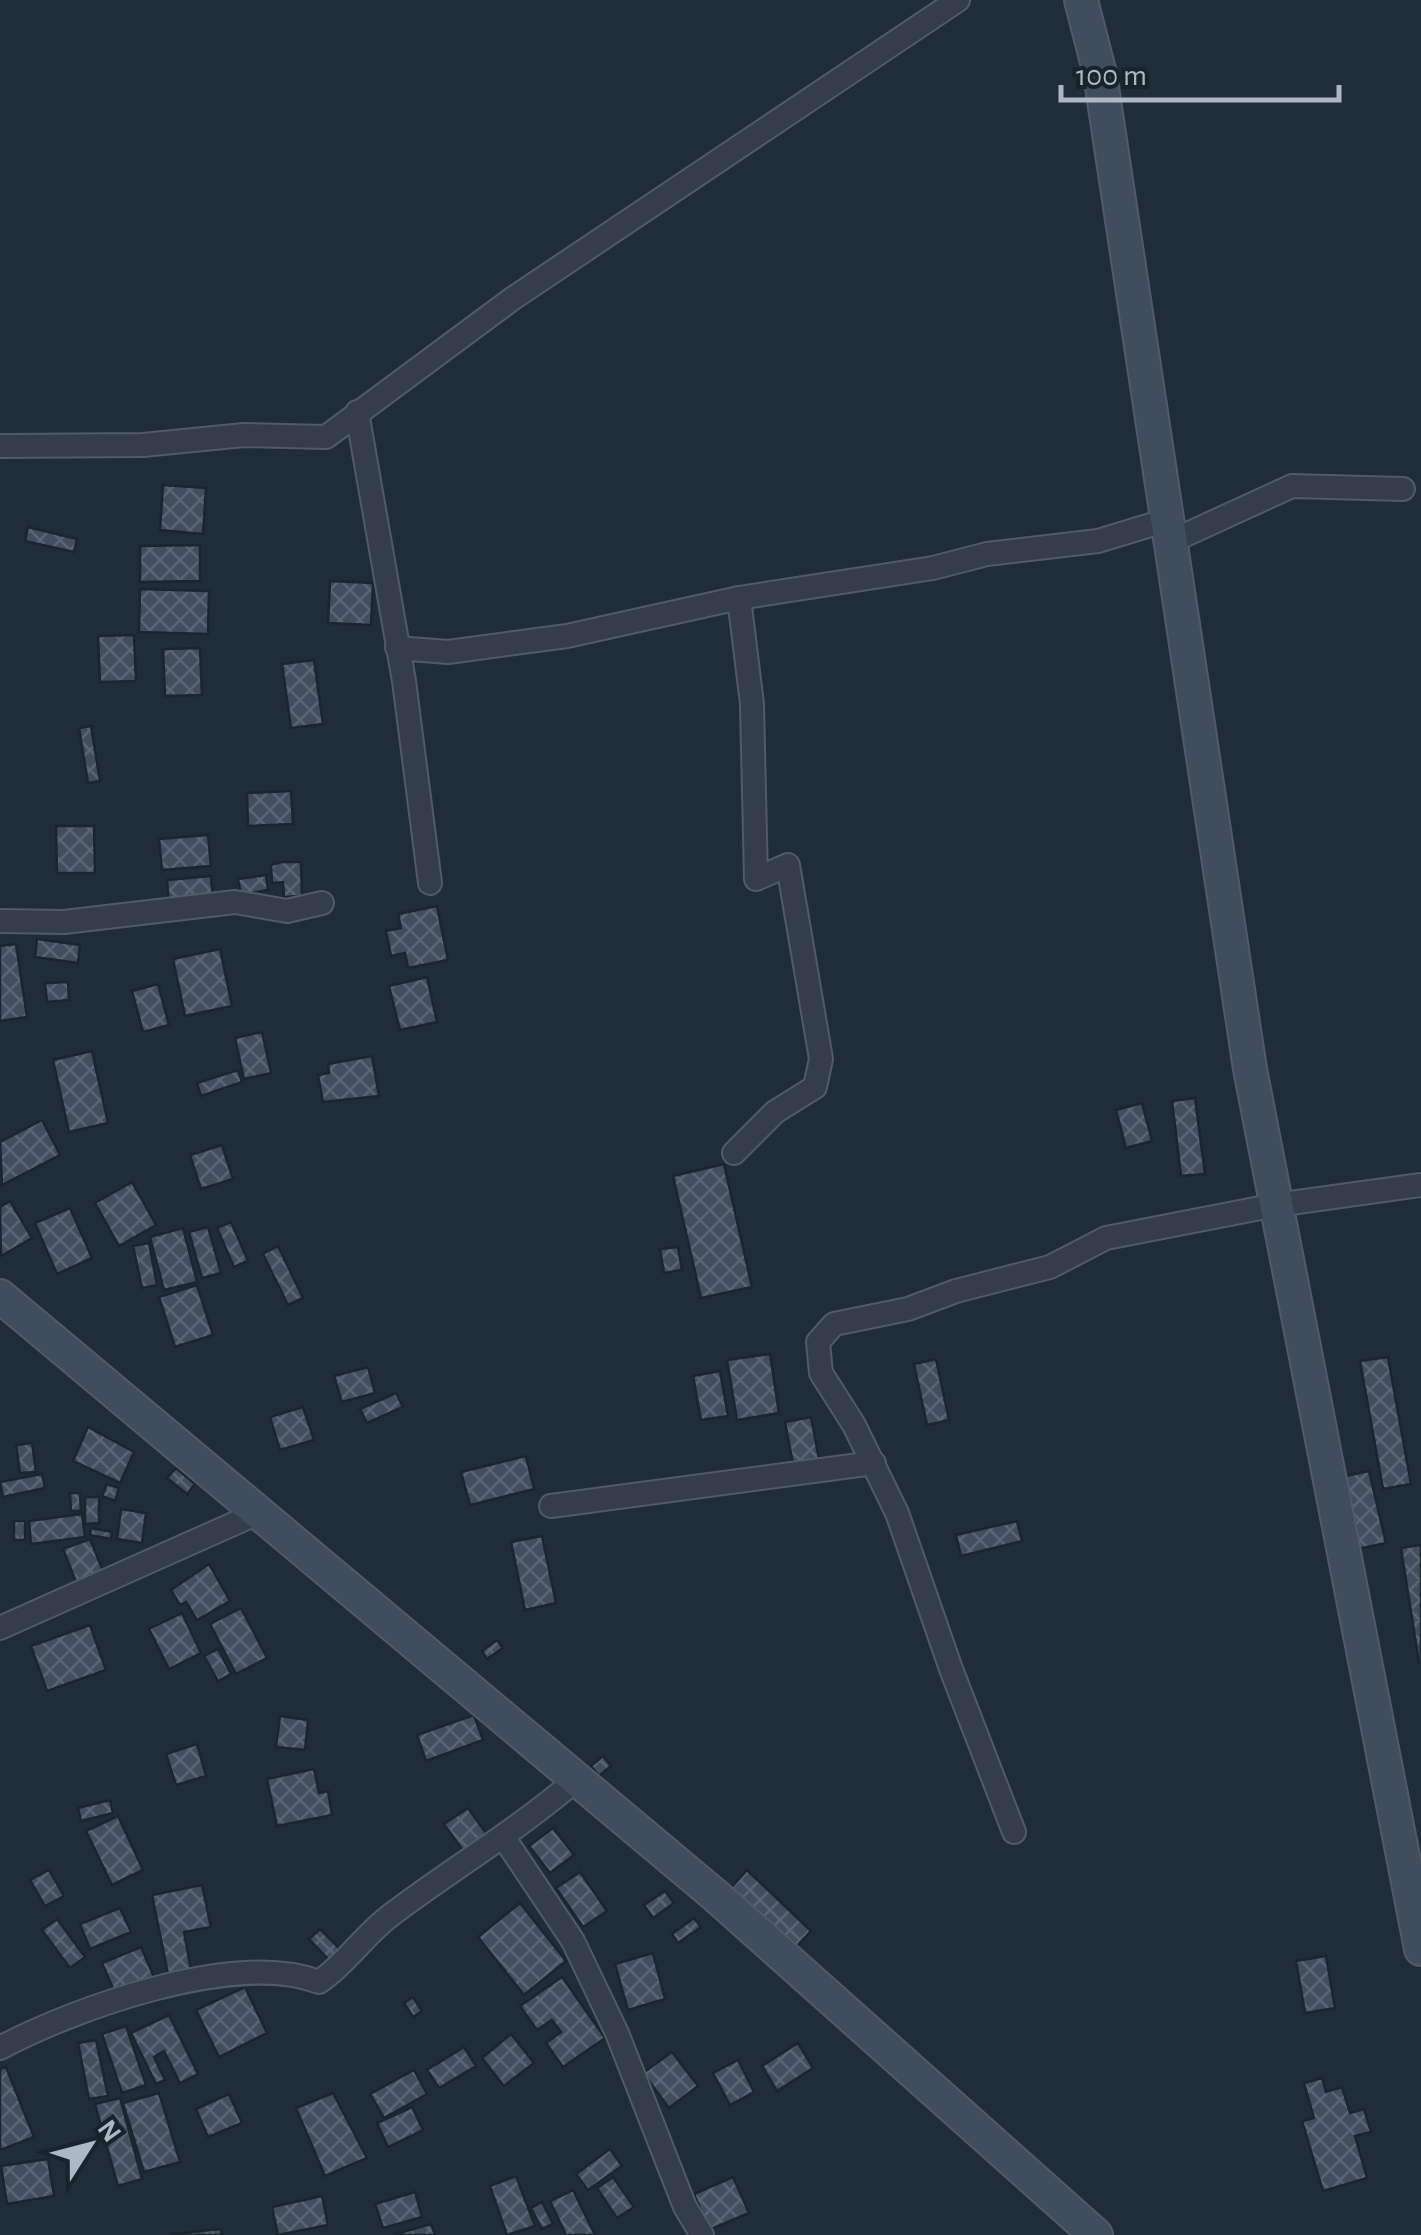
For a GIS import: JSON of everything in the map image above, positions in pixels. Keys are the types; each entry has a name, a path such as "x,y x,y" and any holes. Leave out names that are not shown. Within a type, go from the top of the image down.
{"street":[{"path":"0,446 143,445 244,434 326,437 512,299 728,158 958,0"},
{"path":"1081,0 1100,74 1250,1069 1421,1949"},
{"path":"357,412 398,648 430,884"},
{"path":"398,648 448,652 567,636 739,598 933,568 987,554 1168,531 1292,486 1402,489"},
{"path":"734,1153 775,1112 816,1087 821,1060 788,864 756,879 753,722 739,598"},
{"path":"0,921 64,922 236,902 287,910 322,903"},
{"path":"1014,1832 951,1669 897,1512 874,1463 821,1373 818,1342 834,1324 908,1310 956,1292 1050,1267 1106,1238 1276,1205 1421,1185"},
{"path":"0,1296 716,1896 1096,2235"},
{"path":"551,1506 874,1463"},
{"path":"0,1628 258,1513"},
{"path":"0,2048 82,2009 170,1986 223,1977 296,1973 319,1982 342,1966 370,1930 504,1838 577,1780"},
{"path":"504,1838 573,1941 617,2033 685,2207 702,2235"}],"building":[{"path":"163,485 206,488 203,534 160,530"},
{"path":"28,527 77,539 74,552 25,541"},
{"path":"200,545 200,581 140,582 140,546"},
{"path":"330,581 373,583 371,625 328,623"},
{"path":"140,589 209,591 208,634 139,632"},
{"path":"134,635 136,681 100,682 98,636"},
{"path":"200,648 202,695 165,696 163,649"},
{"path":"314,660 323,724 291,728 282,664"},
{"path":"91,726 100,781 88,783 79,728"},
{"path":"291,791 293,824 248,826 247,793"},
{"path":"56,826 94,826 95,873 57,873"},
{"path":"208,835 211,866 162,870 159,839"},
{"path":"301,862 302,896 284,897 283,882 272,883 271,865"},
{"path":"266,875 268,890 241,895 238,879"},
{"path":"211,876 213,901 169,905 167,880"},
{"path":"437,906 448,960 408,968 405,953 391,956 386,931 401,928 398,914"},
{"path":"37,939 80,945 78,963 35,957"},
{"path":"16,944 27,1017 0,1021 0,946"},
{"path":"220,949 232,1006 185,1016 173,959"},
{"path":"427,977 437,1022 400,1030 389,986"},
{"path":"68,982 69,1000 47,1002 45,983"},
{"path":"158,984 169,1025 143,1032 132,991"},
{"path":"262,1032 271,1073 244,1079 235,1038"},
{"path":"92,1051 108,1123 69,1132 53,1060"},
{"path":"372,1056 379,1096 323,1102 318,1075 329,1073 328,1064"},
{"path":"238,1070 242,1082 201,1096 197,1083"},
{"path":"1195,1098 1205,1174 1181,1176 1172,1101"},
{"path":"1142,1103 1152,1141 1126,1148 1116,1110"},
{"path":"42,1120 60,1155 2,1185 0,1142"},
{"path":"222,1145 233,1179 201,1189 190,1155"},
{"path":"724,1164 752,1287 701,1298 673,1176"},
{"path":"132,1182 156,1225 119,1246 95,1203"},
{"path":"10,1201 32,1238 1,1256 0,1207"},
{"path":"70,1208 92,1258 57,1274 35,1223"},
{"path":"231,1222 248,1261 234,1267 217,1228"},
{"path":"208,1227 221,1273 202,1278 189,1232"},
{"path":"183,1228 197,1282 164,1290 150,1237"},
{"path":"149,1243 157,1285 142,1288 133,1246"},
{"path":"278,1246 303,1298 288,1305 263,1254"},
{"path":"678,1247 682,1270 664,1273 660,1249"},
{"path":"197,1285 213,1335 175,1347 159,1297"},
{"path":"770,1354 779,1413 737,1420 727,1360"},
{"path":"1388,1357 1411,1484 1383,1489 1360,1361"},
{"path":"936,1359 949,1420 927,1425 914,1364"},
{"path":"368,1367 375,1393 342,1402 334,1376"},
{"path":"720,1371 728,1416 701,1420 693,1376"},
{"path":"396,1393 403,1407 367,1423 360,1409"},
{"path":"303,1407 314,1440 280,1450 270,1417"},
{"path":"811,1417 819,1459 793,1464 785,1422"},
{"path":"88,1427 134,1452 120,1483 73,1461"},
{"path":"32,1443 36,1472 20,1473 16,1445"},
{"path":"526,1456 534,1489 470,1505 461,1472"},
{"path":"176,1468 195,1484 187,1494 167,1478"},
{"path":"1369,1471 1386,1543 1353,1550 1336,1478"},
{"path":"42,1474 45,1488 3,1497 0,1482"},
{"path":"107,1484 119,1488 115,1501 102,1496"},
{"path":"70,1493 80,1493 81,1511 71,1511"},
{"path":"85,1497 99,1497 99,1523 85,1524"},
{"path":"121,1509 146,1513 142,1543 117,1539"},
{"path":"82,1514 85,1537 31,1544 29,1521"},
{"path":"14,1521 25,1521 25,1540 14,1540"},
{"path":"1017,1521 1022,1541 961,1556 956,1535"},
{"path":"91,1528 112,1532 111,1539 90,1535"},
{"path":"542,1536 556,1603 525,1610 511,1542"},
{"path":"90,1539 105,1576 78,1587 63,1549"},
{"path":"1421,1545 1421,1663 1419,1663 1401,1548"},
{"path":"209,1564 230,1601 197,1620 186,1602 180,1605 171,1590"},
{"path":"241,1608 267,1658 236,1674 210,1624"},
{"path":"182,1613 201,1653 169,1669 149,1629"},
{"path":"90,1625 106,1670 47,1691 31,1646"},
{"path":"497,1640 503,1648 487,1659 482,1651"},
{"path":"218,1649 231,1674 218,1681 204,1656"},
{"path":"474,1715 483,1740 426,1761 417,1735"},
{"path":"280,1716 308,1720 305,1750 276,1747"},
{"path":"197,1744 206,1776 176,1785 166,1754"},
{"path":"603,1756 611,1766 599,1776 591,1766"},
{"path":"314,1769 319,1793 328,1791 332,1815 277,1826 267,1779"},
{"path":"110,1800 113,1813 81,1821 78,1808"},
{"path":"468,1808 488,1836 464,1852 444,1824"},
{"path":"118,1816 143,1870 112,1885 86,1831"},
{"path":"553,1828 574,1855 550,1873 529,1846"},
{"path":"49,1870 64,1896 45,1906 30,1880"},
{"path":"747,1870 811,1931 794,1949 730,1889"},
{"path":"580,1872 607,1911 583,1927 556,1888"},
{"path":"202,1885 211,1927 184,1932 191,1970 168,1974 152,1895"},
{"path":"665,1891 674,1903 653,1918 644,1905"},
{"path":"520,1903 566,1961 524,1995 478,1937"},
{"path":"120,1908 131,1932 90,1949 80,1924"},
{"path":"694,1918 701,1927 678,1943 672,1934"},
{"path":"57,1919 85,1957 70,1968 42,1930"},
{"path":"320,1929 342,1951 331,1962 309,1939"},
{"path":"141,1947 154,1977 115,1993 102,1963"},
{"path":"653,1953 665,1999 628,2010 615,1964"},
{"path":"1326,1956 1335,2008 1305,2013 1296,1961"},
{"path":"562,1977 605,2038 563,2067 546,2043 561,2032 552,2020 537,2030 520,2006"},
{"path":"245,1987 267,2033 219,2057 196,2010"},
{"path":"413,1997 422,2011 413,2017 404,2003"},
{"path":"169,2015 198,2074 180,2083 164,2051 154,2057 165,2080 156,2084 131,2033"},
{"path":"126,2026 146,2085 122,2093 102,2034"},
{"path":"511,2034 534,2063 504,2086 482,2058"},
{"path":"96,2040 108,2096 89,2099 78,2043"},
{"path":"798,2043 813,2068 777,2091 762,2066"},
{"path":"464,2047 476,2066 439,2088 427,2070"},
{"path":"672,2052 698,2086 669,2108 643,2073"},
{"path":"738,2060 754,2092 730,2105 713,2073"},
{"path":"6,2067 34,2137 0,2150 0,2069"},
{"path":"414,2070 427,2094 384,2118 370,2094"},
{"path":"1322,2078 1326,2092 1342,2087 1350,2113 1364,2109 1371,2132 1355,2136 1367,2178 1323,2191 1302,2121 1314,2118 1304,2083"},
{"path":"159,2093 180,2162 144,2172 123,2103"},
{"path":"333,2093 367,2158 325,2176 296,2108"},
{"path":"229,2094 242,2123 208,2137 196,2109"},
{"path":"120,2098 142,2179 118,2186 95,2104"},
{"path":"412,2107 423,2130 388,2147 377,2123"},
{"path":"610,2149 622,2166 588,2190 576,2174"},
{"path":"48,2159 54,2196 7,2204 1,2166"},
{"path":"516,2176 535,2226 507,2235 490,2186"},
{"path":"613,2177 634,2207 617,2218 597,2188"},
{"path":"733,2177 749,2213 709,2230 694,2194"},
{"path":"573,2190 595,2235 566,2235 550,2201"},
{"path":"415,2192 422,2217 383,2228 375,2204"},
{"path":"322,2196 328,2225 278,2235 272,2207"},
{"path":"542,2202 553,2224 542,2229 531,2208"},
{"path":"431,2224 435,2235 393,2235"},
{"path":"221,2229 222,2235 172,2234"}]}
